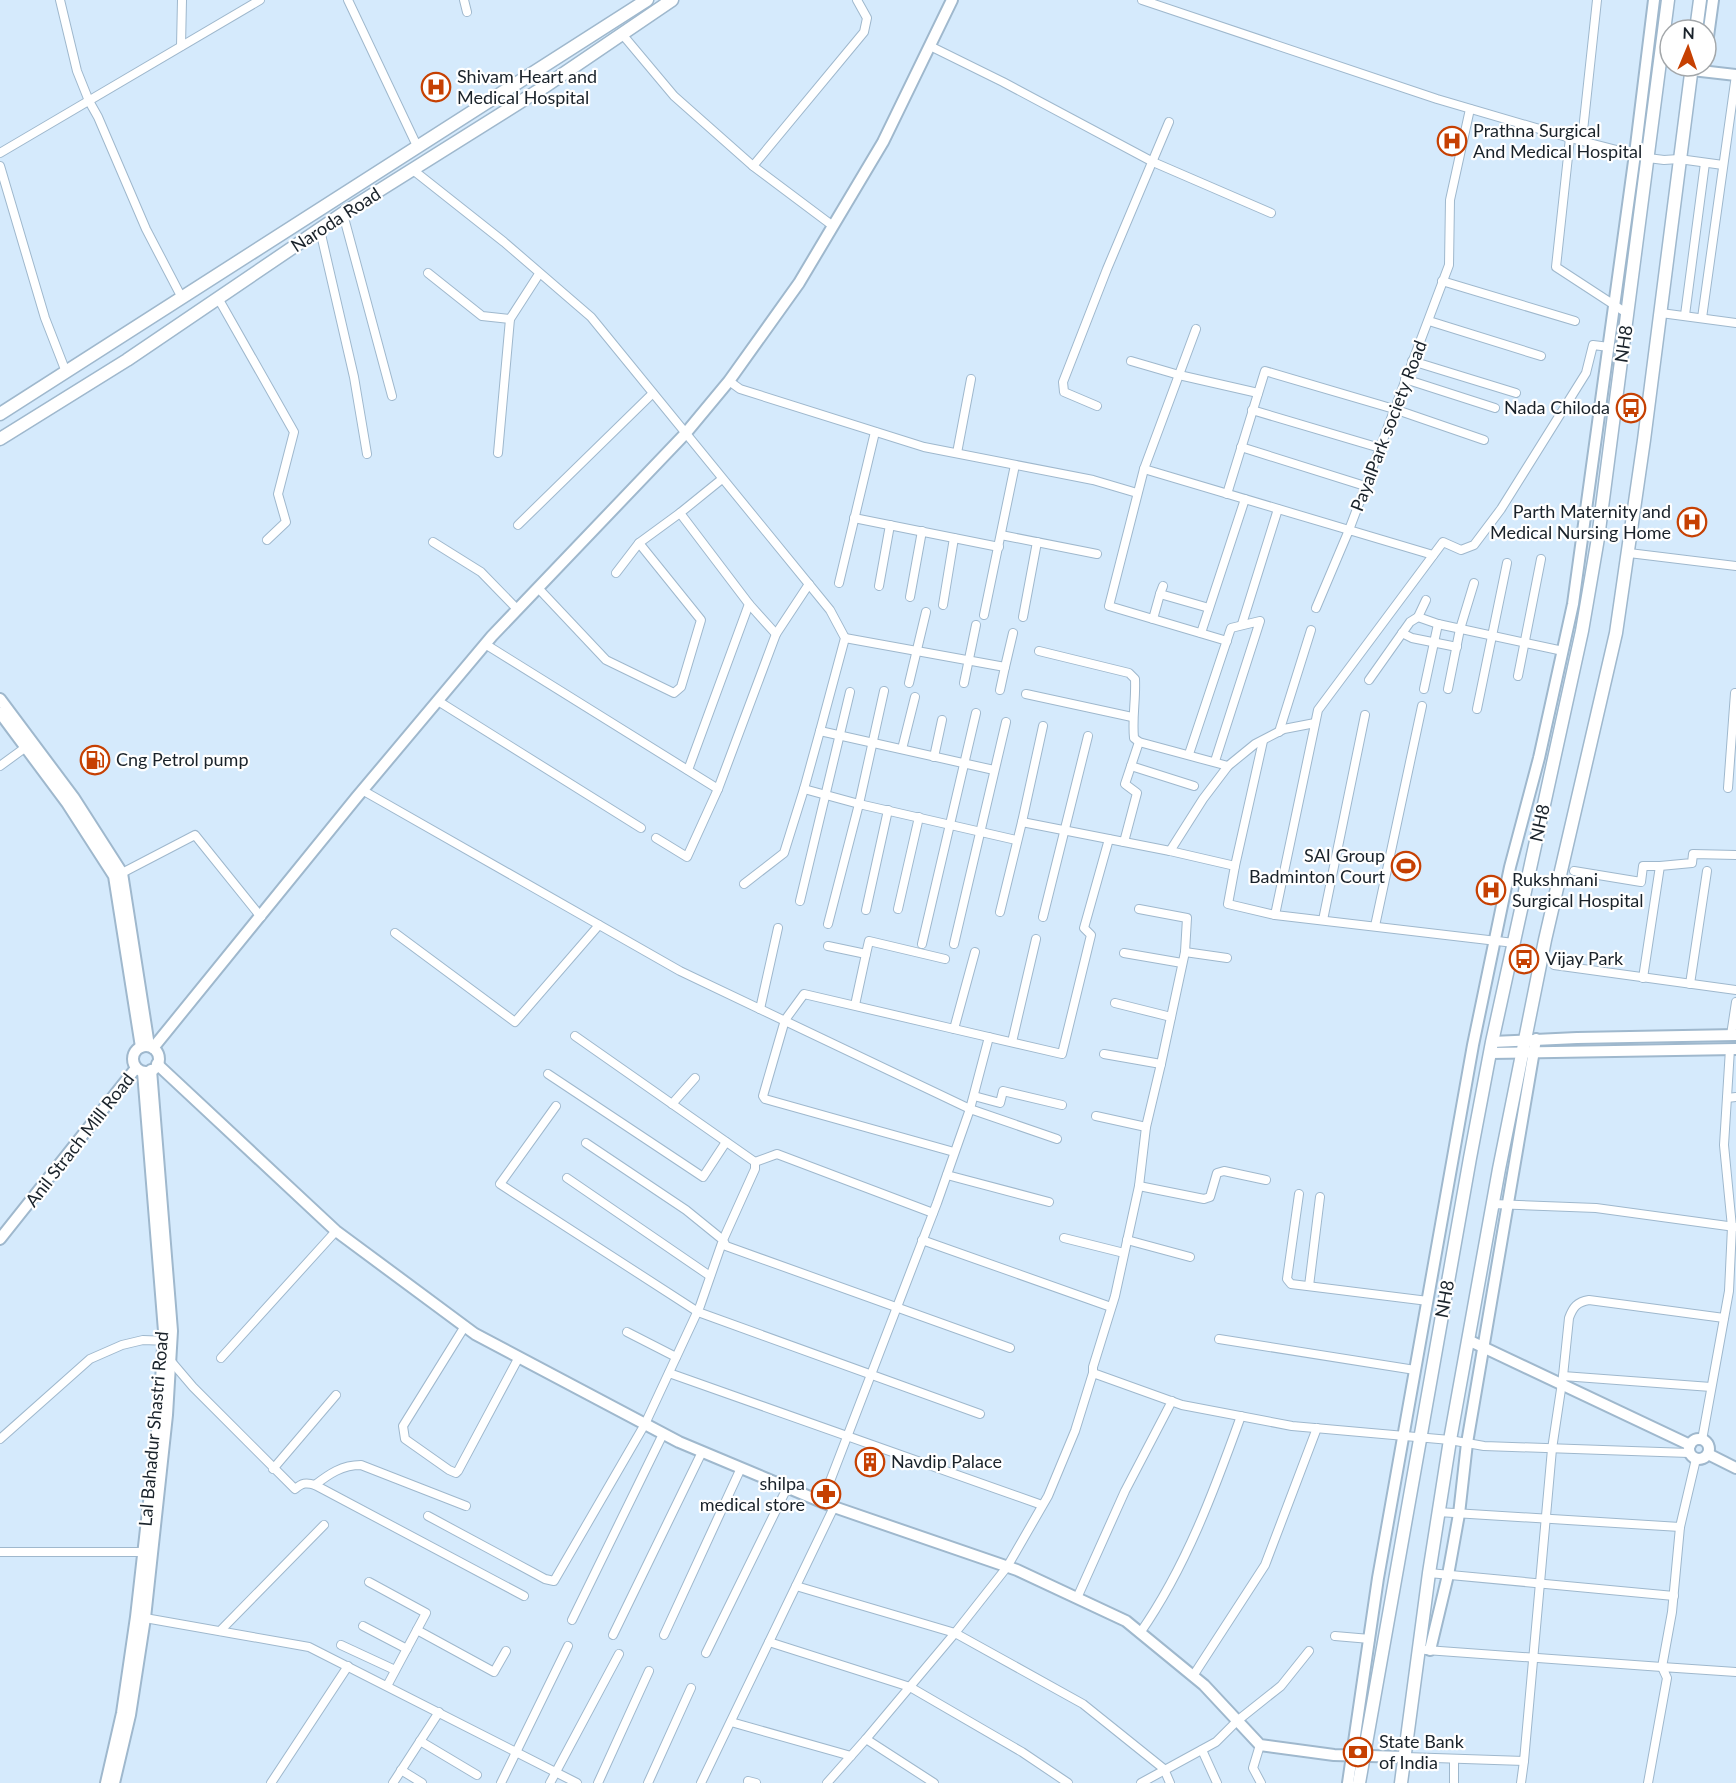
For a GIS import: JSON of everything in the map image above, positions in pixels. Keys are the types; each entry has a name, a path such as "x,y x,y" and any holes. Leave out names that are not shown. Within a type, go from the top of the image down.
{"main road":[{"name":"Naroda Road","path":"0,439 127,360 343,214 544,87 672,0"},
{"name":"NH8","path":"1359,1783 1358,1755 1420,1437 1491,1048 1582,630 1598,538 1668,0"},
{"path":"1698,18 1700,0"},
{"name":"Naroda Road","path":"0,414 644,1"},
{"name":"NH8","path":"1401,1783 1424,1650 1429,1573 1438,1512 1492,1204 1531,1040 1545,940 1616,633 1626,607 1629,553 1679,159 1696,78"}],"street":[{"path":"60,0 77,72 89,102 98,117 146,229 182,298"},
{"path":"181,46 182,0"},
{"path":"0,153 260,0"},
{"path":"348,0 418,148"},
{"path":"464,0 467,12"},
{"path":"753,166 864,32 867,18 857,0"},
{"path":"148,1047 261,917 362,790 485,644 685,434 729,381 799,283 883,142 952,0"},
{"path":"1142,0 1344,69 1570,138 1648,158 1679,159 1723,165"},
{"path":"1582,140 1597,0"},
{"path":"1348,1783 1358,1755 1370,1639 1403,1436 1473,1046 1510,867 1539,758 1573,604 1654,0"},
{"path":"1711,18 1713,0"},
{"path":"644,1 652,14"},
{"path":"622,34 674,96 753,166 833,226"},
{"path":"930,46 1153,162 1271,213"},
{"path":"1702,318 1736,75 1718,72"},
{"name":"PayalPark society Road","path":"1144,469 1349,530 1449,265 1450,200 1470,109"},
{"path":"1097,406 1064,392 1063,382 1107,269 1169,122"},
{"path":"1570,138 1556,267 1628,314"},
{"path":"1685,315 1706,163"},
{"path":"0,166 45,318 66,372"},
{"path":"413,170 504,242 591,317 830,610 845,638 784,853 744,884"},
{"path":"343,214 392,396"},
{"path":"320,230 354,377 367,454"},
{"path":"428,273 482,316 510,320"},
{"path":"498,453 510,320 539,274"},
{"path":"1442,281 1575,321"},
{"path":"218,298 294,432 278,494 286,522 267,540"},
{"path":"1660,313 1736,323"},
{"path":"1429,321 1541,356"},
{"path":"1196,330 1144,469 1109,606 1227,641"},
{"path":"1275,915 1318,710 1443,542 1461,550 1474,545 1501,509 1586,373 1593,345 1609,347"},
{"path":"1131,361 1179,375 1258,393"},
{"path":"1412,361 1516,393"},
{"path":"1227,494 1265,371 1394,409 1484,440"},
{"path":"957,453 970,379"},
{"path":"1405,379 1495,408"},
{"path":"729,381 740,388 924,447 1093,480 1137,493"},
{"path":"518,525 652,394"},
{"path":"1252,410 1380,448"},
{"path":"839,583 876,432"},
{"path":"1241,447 1365,486"},
{"path":"984,615 1015,465"},
{"path":"616,573 639,543 722,479"},
{"path":"1201,633 1245,499"},
{"path":"1242,624 1278,509"},
{"path":"680,513 749,604 776,634"},
{"path":"854,518 999,547"},
{"path":"879,586 890,525"},
{"path":"1316,608 1349,530 1433,555"},
{"path":"910,597 922,531"},
{"path":"1001,535 1097,554"},
{"path":"943,605 954,538"},
{"path":"1023,617 1037,542"},
{"path":"433,543 481,572 517,609"},
{"path":"538,589 606,660 674,693 677,692 681,687 701,620 639,543"},
{"path":"1629,553 1736,566"},
{"path":"1518,676 1541,559"},
{"path":"1477,709 1507,563"},
{"path":"1448,689 1460,629 1474,583"},
{"path":"656,838 687,857 718,789 776,634 809,584"},
{"path":"1153,619 1163,586"},
{"path":"1160,594 1209,608"},
{"path":"1369,680 1410,622 1418,617 1426,600"},
{"path":"688,770 749,604"},
{"path":"909,683 926,612"},
{"path":"1418,617 1438,624 1563,651"},
{"path":"1189,754 1231,628 1260,621 1215,761"},
{"path":"1424,689 1438,624"},
{"path":"964,683 976,625"},
{"path":"1279,732 1311,630"},
{"path":"1000,690 1013,633"},
{"path":"1402,633 1412,638 1457,647"},
{"path":"845,638 1005,667"},
{"path":"485,644 718,789"},
{"path":"1039,651 1128,673 1135,680 1136,693 1132,717 1134,738 1139,742 1228,766"},
{"path":"828,924 859,804 884,691"},
{"path":"800,901 850,692"},
{"path":"1728,788 1734,736 1735,693"},
{"path":"1026,694 1132,717"},
{"path":"902,749 915,698"},
{"name":"Lal Bahadur Shastri Road","path":"0,699 74,798 122,873 148,1047"},
{"path":"438,701 641,828"},
{"path":"1376,926 1422,706"},
{"name":"Lal Bahadur Shastri Road","path":"0,713 68,803 114,876 148,1047 158,1056 147,1068 156,1225 167,1341 136,1617 122,1713 106,1783"},
{"path":"922,944 976,713"},
{"path":"1323,920 1365,715"},
{"path":"934,757 942,720"},
{"path":"954,944 1006,722"},
{"path":"1170,851 1203,799 1228,766 1255,744 1284,729 1315,723"},
{"path":"1000,912 1044,726"},
{"path":"820,731 993,770"},
{"path":"1043,917 1088,736"},
{"path":"1263,741 1228,904 1275,915 1514,943"},
{"path":"1124,842 1137,793 1125,784 1139,742"},
{"path":"0,765 26,747"},
{"path":"1131,766 1194,786"},
{"path":"804,789 1016,840"},
{"path":"362,790 680,971 970,1109 1058,1139"},
{"path":"866,910 888,810"},
{"path":"898,909 919,817"},
{"path":"1022,822 1235,866"},
{"path":"122,873 195,835 261,917"},
{"path":"954,1152 765,1099 763,1096 785,1020 804,994 1062,1054 1091,935 1084,928 1109,839"},
{"path":"1574,871 1641,882 1643,866 1692,863 1693,854 1736,855"},
{"path":"1643,978 1660,866"},
{"path":"1690,984 1707,871"},
{"path":"827,1783 955,1633 1007,1567 1042,1505 1075,1431 1111,1307 1127,1240 1139,1186 1146,1127 1185,952 1187,918 1139,909"},
{"path":"394,933 515,1022 599,925"},
{"path":"760,1009 778,928"},
{"path":"1012,1042 1036,939"},
{"path":"855,1005 869,941 945,959"},
{"path":"828,946 866,954"},
{"path":"954,1029 975,952"},
{"path":"1185,952 1227,958"},
{"path":"1124,953 1182,963"},
{"path":"1554,965 1736,990"},
{"path":"1702,1440 1729,1291 1734,1227 1724,1145 1736,1002"},
{"path":"1115,1003 1171,1017"},
{"path":"1491,1048 1531,1040 1734,1035"},
{"path":"575,1036 755,1162"},
{"path":"822,1502 933,1214 970,1109 989,1037"},
{"name":"Lal Bahadur Shastri Road","path":"147,1068 133,1056 148,1047"},
{"path":"1491,1048 1528,1053 1733,1049"},
{"path":"1528,1053 1507,1204 1467,1443 1459,1514 1448,1575 1424,1650 1736,1672"},
{"path":"1104,1054 1161,1064"},
{"path":"147,1068 336,1231 475,1334 663,1434 702,1452 834,1507 1007,1567 1126,1622 1204,1685 1260,1745 1334,1755 1524,1761"},
{"name":"Anil Strach Mill Road","path":"0,1239 147,1068"},
{"path":"548,1074 703,1177 726,1142"},
{"path":"672,1104 695,1078"},
{"path":"974,1096 1000,1103 1003,1091 1062,1106"},
{"path":"1727,1098 1736,1097"},
{"path":"556,1106 500,1184 698,1312 980,1413"},
{"path":"1096,1116 1146,1127"},
{"path":"586,1143 686,1210 723,1240 726,1246 1010,1348"},
{"path":"755,1162 777,1154 933,1214"},
{"path":"428,1516 545,1579 554,1581 645,1424 698,1312 723,1240 755,1169 755,1162"},
{"path":"1139,1186 1204,1199 1210,1197 1217,1173 1224,1171 1266,1180"},
{"path":"947,1175 1049,1202"},
{"path":"567,1178 710,1276"},
{"path":"1299,1194 1287,1279 1291,1284 1428,1301"},
{"path":"1309,1286 1320,1197"},
{"path":"1492,1204 1596,1208 1734,1227"},
{"path":"221,1358 336,1231"},
{"path":"1064,1238 1124,1253"},
{"path":"922,1240 1111,1307"},
{"path":"1127,1240 1190,1257"},
{"path":"1521,1783 1552,1449 1569,1318 1572,1310 1579,1302 1589,1300 1724,1318"},
{"path":"465,1326 403,1426 405,1439 449,1470 456,1473 458,1471 519,1357"},
{"path":"627,1332 676,1358"},
{"path":"1219,1339 1415,1370"},
{"path":"0,1439 90,1359 122,1345 143,1340 167,1341 170,1360 167,1415 145,1618 130,1715 114,1783"},
{"path":"1468,1340 1562,1381 1692,1452 1703,1459 1708,1454 1708,1445 1702,1440 1694,1441 1692,1452 1680,1527 1674,1596 1662,1667 1667,1678 1648,1783"},
{"path":"170,1360 193,1387 295,1489 302,1484 315,1485 524,1596"},
{"path":"669,1373 1042,1505"},
{"path":"1093,1373 1172,1401 1292,1426 1450,1440 1484,1446 1692,1452"},
{"path":"1562,1381 1711,1387"},
{"path":"273,1469 336,1395"},
{"path":"1077,1598 1125,1491 1172,1401"},
{"path":"1140,1633 1161,1602 1207,1508 1241,1416"},
{"path":"1193,1676 1265,1565 1317,1428"},
{"path":"572,1620 663,1434"},
{"path":"613,1635 702,1452"},
{"path":"1708,1454 1736,1468"},
{"path":"315,1485 329,1474 349,1465 361,1465 466,1506"},
{"path":"664,1635 741,1468"},
{"path":"706,1653 788,1488"},
{"path":"701,1783 834,1507"},
{"path":"1438,1512 1680,1527"},
{"path":"220,1631 324,1524"},
{"path":"0,1552 143,1552"},
{"path":"1429,1573 1674,1596"},
{"path":"369,1582 426,1613 387,1686"},
{"path":"796,1586 955,1633 1083,1704 1164,1770 1170,1783"},
{"path":"145,1618 309,1647 576,1783"},
{"path":"363,1626 407,1649"},
{"path":"417,1630 494,1672 506,1651"},
{"path":"1335,1636 1370,1639"},
{"path":"769,1642 910,1687 1022,1752 1068,1783"},
{"path":"341,1645 395,1670"},
{"path":"501,1783 568,1646"},
{"path":"1141,1783 1216,1742 1281,1686 1309,1651"},
{"path":"550,1783 619,1654"},
{"path":"271,1783 348,1666"},
{"path":"598,1783 649,1671"},
{"path":"648,1783 691,1688"},
{"path":"393,1783 439,1712"},
{"path":"731,1722 851,1756"},
{"path":"866,1739 934,1783"},
{"path":"420,1741 477,1775"},
{"path":"1260,1745 1253,1768 1261,1783"},
{"path":"1202,1750 1217,1783"},
{"path":"1454,1759 1454,1783"},
{"path":"401,1770 422,1783"}],"place":[{"name":"Shivam Heart and Medical Hospital","path":"436,87"},
{"name":"Prathna Surgical And Medical Hospital","path":"1452,141"},
{"name":"Nada Chiloda","path":"1631,408"},
{"name":"Parth Maternity and Medical Nursing Home","path":"1692,522"},
{"name":"Cng Petrol pump","path":"95,760"},
{"name":"SAI Group Badminton Court","path":"1406,866"},
{"name":"Rukshmani Surgical Hospital","path":"1491,890"},
{"name":"Vijay Park","path":"1524,959"},
{"name":"Navdip Palace","path":"870,1462"},
{"name":"shilpa medical store","path":"826,1494"},
{"name":"State Bank of India","path":"1358,1752"}]}
